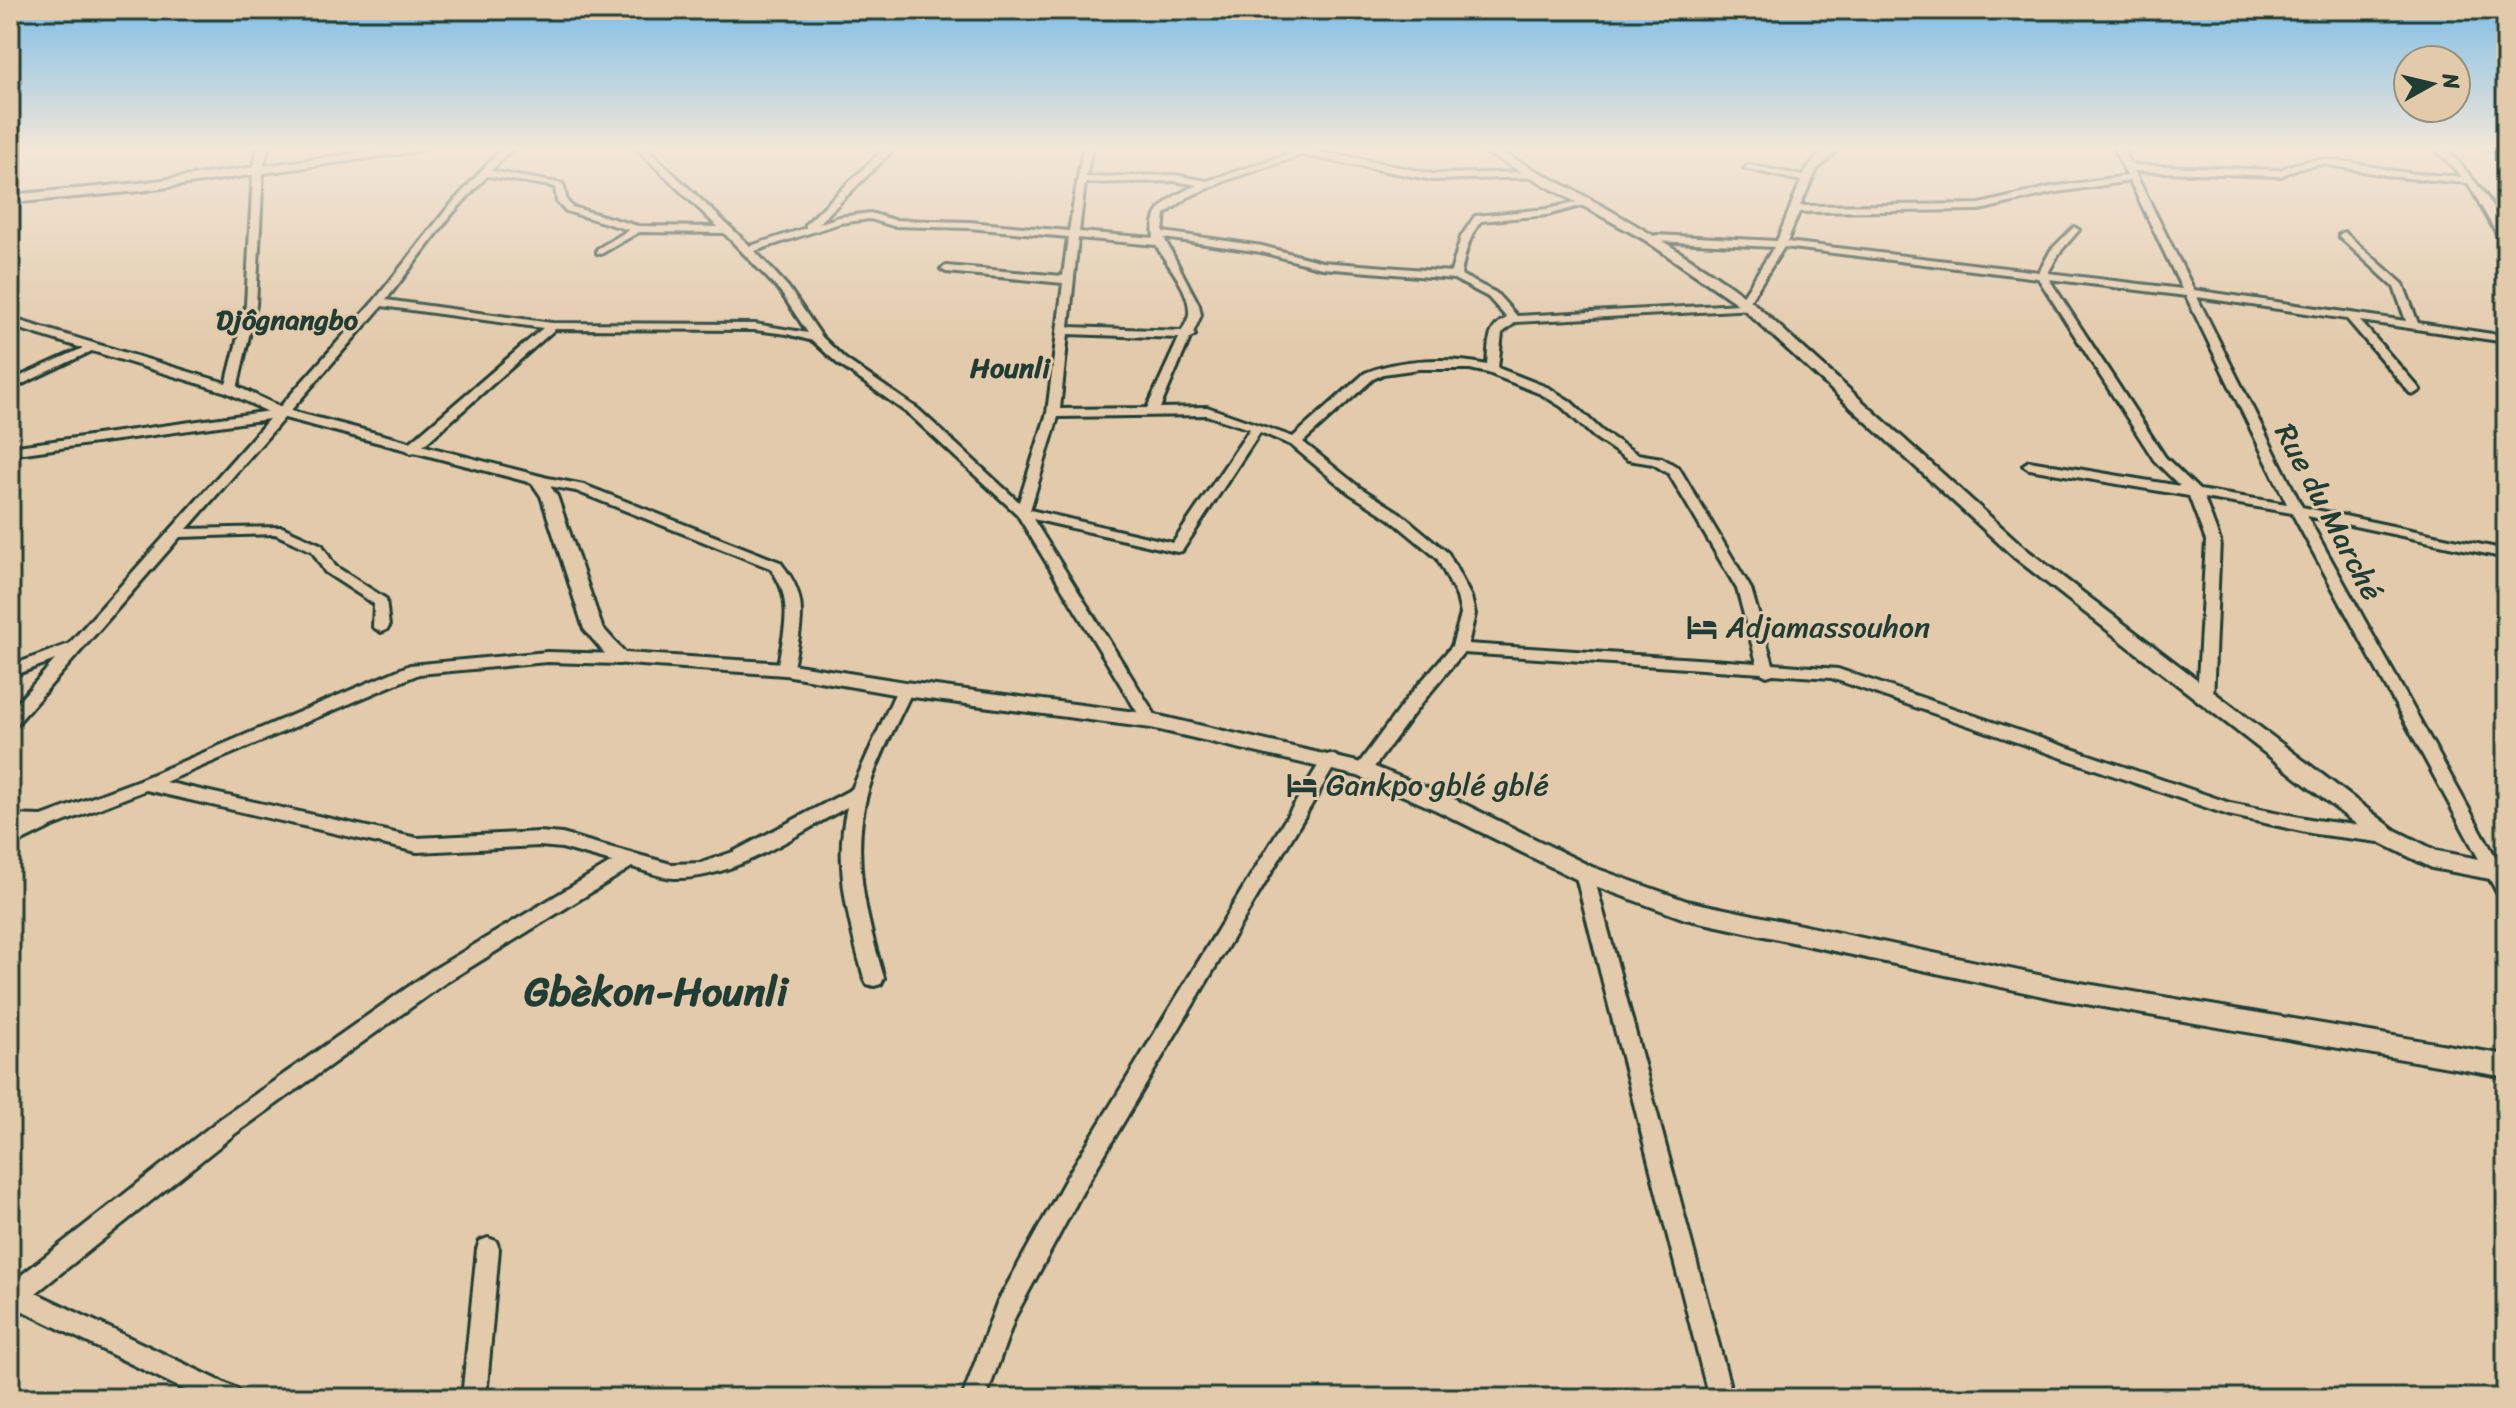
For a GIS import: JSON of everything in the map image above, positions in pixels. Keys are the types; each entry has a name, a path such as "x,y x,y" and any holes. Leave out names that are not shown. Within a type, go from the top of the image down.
{"street":[{"path":"231,389 251,305 256,214"},
{"path":"10,721 379,302 448,214"},
{"path":"585,214 637,229 724,230"},
{"path":"708,214 748,250 784,289 817,339 841,361 914,412 1022,512 1151,721"},
{"path":"806,230 823,214"},
{"path":"1022,512 1053,413 1077,214"},
{"path":"1152,411 1189,335 1195,315 1194,303 1159,238 1158,221 1162,214"},
{"path":"1456,276 1459,256 1471,226 1478,218 1527,214"},
{"path":"1611,214 1656,238 1747,304 1978,518 2205,698 2387,836 2432,859 2499,872"},
{"path":"1747,304 1795,214"},
{"name":"Rue du Marché","path":"2151,214 2297,510 2499,872 2506,893"},
{"path":"2490,214 2506,241"},
{"path":"748,250 839,220 870,216 893,223 1159,238 1262,249 1322,265 1456,276 1492,295 1514,319"},
{"path":"601,251 637,229"},
{"path":"2042,275 2074,230"},
{"path":"2344,235 2399,286 2413,325"},
{"path":"1656,238 1780,244 2042,275 2506,339"},
{"path":"946,269 1069,280"},
{"path":"2042,275 2160,460 2195,493 2213,541 2205,698"},
{"path":"379,302 552,326 755,327 817,339"},
{"path":"1492,370 1495,330 1499,324 1514,319 1747,304"},
{"path":"2350,316 2414,390"},
{"path":"13,324 231,389 282,413 411,449 579,488 775,565 794,591 794,616 785,669"},
{"path":"411,449 552,326"},
{"path":"1063,330 1189,335"},
{"path":"10,386 92,347"},
{"path":"1295,442 1369,376 1380,371 1445,364 1492,370 1555,397 1598,434 1633,457 1657,461 1674,471 1744,589 1767,671"},
{"path":"1053,413 1207,411 1257,427 1295,442 1443,556 1457,579 1468,614 1459,648 1414,701 1363,770"},
{"path":"10,451 282,413"},
{"path":"1022,512 1177,548 1257,427"},
{"path":"2029,465 2297,510 2506,554"},
{"path":"538,480 549,496 593,629 620,659"},
{"path":"177,533 277,530 299,537 317,548 330,569 381,602 381,627"},
{"path":"10,672 77,646"},
{"path":"1459,648 1832,673 2228,809 2315,827 2387,836"},
{"path":"10,840 45,822 145,784 416,669 547,657 785,669 905,689 1151,721 1330,760 1363,770 1444,804 1584,873 1685,910 2057,989 2506,1066"},
{"path":"874,978 859,921 851,856 859,793 905,689"},
{"path":"974,1398 1005,1311 1069,1195 1330,760"},
{"path":"145,784 417,845 539,839 562,841 671,871 702,870 739,857 859,793"},
{"path":"10,822 45,822"},
{"path":"228,1398 12,1297 228,1126 438,977 629,860"},
{"path":"1584,873 1721,1398"},
{"path":"474,1398 488,1249"}],"place":[{"name":"Adjamassouhon","path":"1702,627"},
{"name":"Gankpo gblé gblé","path":"1302,785"}],"district":[{"name":"Djôgnangbo","path":"287,319"},
{"name":"Hounli","path":"1010,367"},
{"name":"Gbèkon-Hounli","path":"656,991"}]}
